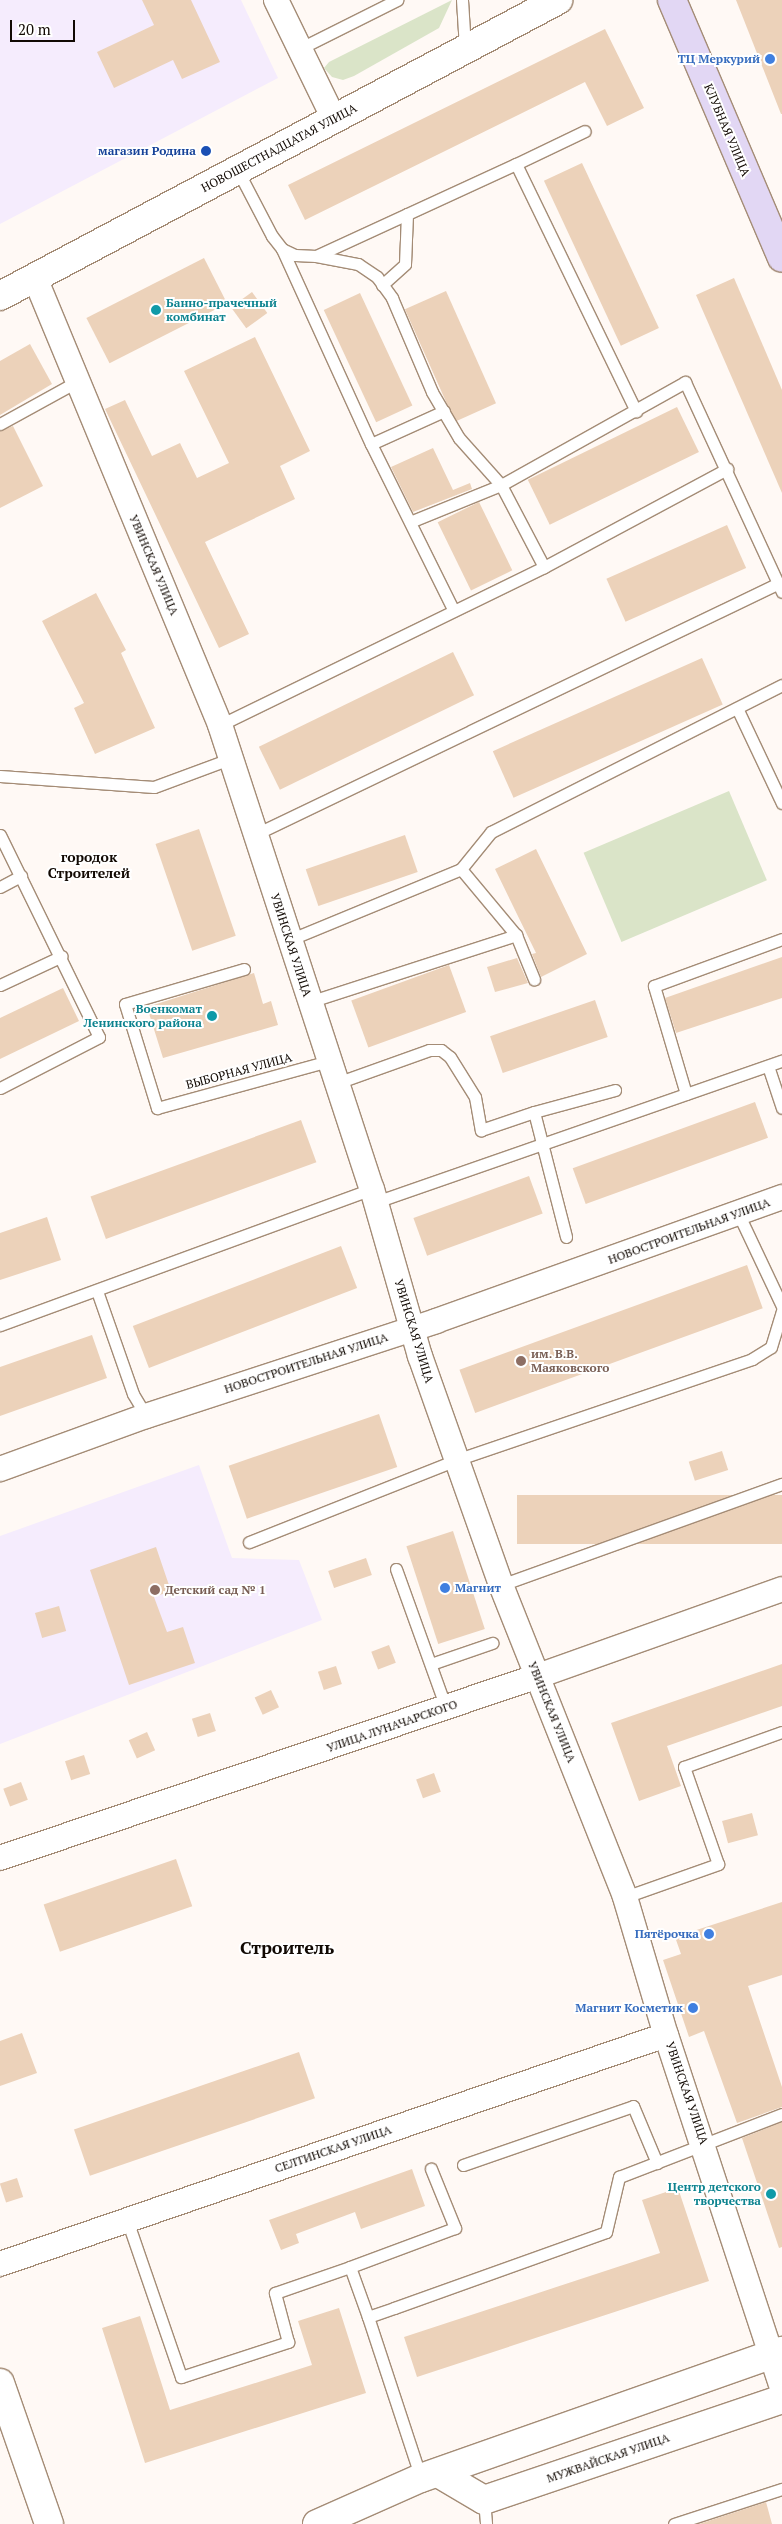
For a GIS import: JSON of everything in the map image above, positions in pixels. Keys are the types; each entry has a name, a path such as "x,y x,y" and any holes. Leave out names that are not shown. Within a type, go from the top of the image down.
{"main road":[{"name":"КЛУБНАЯ УЛИЦА","path":"672,0 782,258"}],"street":[{"path":"276,0 334,119"},
{"name":"НОВОШЕСТНАДЦАТАЯ УЛИЦА","path":"0,296 558,0"},
{"name":"УВИНСКАЯ УЛИЦА","path":"35,278 220,724 309,1002 374,1195 411,1328 501,1585 625,1897 666,2035 777,2353 782,2388"},
{"name":"НОВОСТРОИТЕЛЬНАЯ УЛИЦА","path":"0,1469 146,1416 411,1328 782,1197"},
{"name":"УЛИЦА ЛУНАЧАРСКОГО","path":"0,1858 446,1708 782,1590"},
{"name":"СЕЛТИНСКАЯ УЛИЦА","path":"0,2264 666,2035"},
{"path":"317,2524 430,2476 777,2353"},
{"path":"0,2382 49,2524"},
{"name":"МУЖВАЙСКАЯ УЛИЦА","path":"430,2476 485,2512 782,2399"}],"lane":[{"path":"300,49 397,0"},
{"path":"462,0 465,49"},
{"path":"316,256 585,131"},
{"path":"516,164 636,411"},
{"path":"238,171 272,236 282,249 371,444 454,611"},
{"path":"382,285 406,264 407,214"},
{"path":"282,249 295,255 316,256 358,264 382,285 459,438 501,485 544,568"},
{"path":"0,424 78,381"},
{"path":"256,834 780,587 727,469 685,382 501,485 410,522"},
{"path":"371,444 444,411"},
{"path":"220,724 544,568 727,469"},
{"path":"289,940 462,869 491,832 782,685"},
{"path":"737,708 782,803"},
{"path":"0,776 154,787 232,758"},
{"path":"0,835 62,956 99,1037 0,1088"},
{"path":"462,869 516,935 534,979"},
{"path":"0,887 21,876"},
{"path":"309,1002 516,935"},
{"path":"686,1094 654,986 782,940"},
{"path":"0,985 62,956"},
{"name":"ВЫБОРНАЯ УЛИЦА","path":"244,969 125,1004 157,1108 329,1061"},
{"path":"337,1083 429,1050 441,1050 450,1058 476,1097 482,1130 534,1112 615,1090"},
{"path":"0,1325 374,1195 544,1144 782,1061"},
{"path":"768,1066 782,1108"},
{"path":"534,1112 544,1144 566,1237"},
{"path":"738,1213 782,1306"},
{"path":"97,1291 134,1394 146,1416"},
{"path":"249,1542 456,1460 752,1359 771,1347 782,1310"},
{"path":"501,1585 782,1484"},
{"path":"396,1569 446,1708"},
{"path":"430,1664 492,1643"},
{"path":"625,1897 718,1864 684,1766 782,1732"},
{"path":"463,2165 633,2106 657,2163"},
{"path":"368,2317 606,2232 619,2177 782,2114"},
{"path":"127,2220 181,2377 288,2342 274,2294 455,2228 430,2169"},
{"path":"350,2267 430,2476"},
{"path":"674,2524 782,2489"}],"shaded area":[{"path":"0,0 241,0 278,78 0,224"},
{"name":"Детский сад № 1","path":"199,1465 232,1558 299,1560 322,1620 0,1744 0,1536"}],"green space":[{"path":"452,0 439,28 354,76 343,80 332,77 324,68 329,62"},
{"path":"729,791 767,880 621,942 584,853"}],"building":[{"path":"142,0 191,0 220,62 182,79 173,60 114,88 97,52 154,25"},
{"name":"ТЦ Меркурий","path":"736,0 782,0 782,114 781,114"},
{"path":"605,29 644,108 607,126 585,82 305,220 288,185"},
{"path":"582,163 659,328 621,346 544,181"},
{"name":"Банно-прачечный комбинат","path":"204,258 227,303 110,363 86,318"},
{"path":"734,278 782,390 782,493 696,295"},
{"path":"446,291 496,403 455,422 405,309"},
{"path":"252,292 267,313 246,328 231,307"},
{"path":"360,293 412,405 376,422 324,310"},
{"path":"255,337 310,451 280,466 295,499 205,542 249,634 219,648 105,409 125,400 152,456 180,443 197,478 229,463 184,371"},
{"path":"30,344 52,384 0,415 0,361"},
{"path":"677,407 699,452 550,525 528,480"},
{"path":"13,426 43,486 0,508 0,431"},
{"path":"433,448 453,490 470,483 472,489 413,512 391,467"},
{"path":"479,502 512,570 471,590 438,522"},
{"path":"727,525 746,568 626,622 606,579"},
{"path":"96,593 126,650 121,653 155,728 95,754 74,708 84,703 42,621"},
{"path":"453,652 474,695 280,790 259,747"},
{"path":"702,658 723,705 514,798 493,751"},
{"path":"199,829 236,936 192,951 156,844"},
{"path":"405,835 418,872 318,906 306,869"},
{"path":"536,849 587,954 541,977 532,954 536,953 495,869"},
{"path":"782,957 782,998 676,1033 665,998"},
{"path":"517,958 528,983 495,992 487,967"},
{"path":"449,965 466,1012 368,1048 351,1001"},
{"name":"Военкомат Ленинского района","path":"254,973 263,1004 271,1001 278,1025 163,1058 147,1007"},
{"path":"63,988 79,1021 0,1059 0,1018"},
{"path":"595,1000 608,1037 503,1073 490,1036"},
{"path":"755,1102 768,1138 586,1204 573,1168"},
{"path":"301,1120 316,1162 106,1239 91,1197"},
{"path":"529,1176 543,1214 427,1256 413,1218"},
{"path":"47,1217 61,1260 0,1280 0,1233"},
{"path":"341,1246 357,1288 149,1368 133,1326"},
{"path":"747,1265 763,1308 475,1413 459,1370"},
{"path":"92,1335 107,1378 0,1416 0,1367"},
{"path":"379,1414 397,1467 247,1519 229,1466"},
{"path":"722,1451 728,1470 695,1481 689,1462"},
{"path":"517,1495 782,1495 782,1544 517,1544"},
{"name":"Магнит","path":"453,1531 485,1629 438,1644 406,1546"},
{"path":"156,1547 171,1591 154,1597 167,1632 183,1627 195,1663 129,1685 90,1570"},
{"path":"366,1558 372,1575 334,1588 328,1571"},
{"path":"59,1606 66,1631 42,1638 35,1613"},
{"path":"389,1645 396,1663 378,1670 371,1652"},
{"path":"782,1664 782,1706 667,1746 681,1786 639,1801 611,1723"},
{"path":"336,1666 342,1684 324,1690 318,1672"},
{"path":"271,1690 279,1707 263,1715 255,1698"},
{"path":"210,1713 216,1731 198,1737 192,1719"},
{"path":"147,1732 155,1750 137,1758 129,1740"},
{"path":"84,1755 90,1774 71,1780 65,1761"},
{"path":"434,1773 441,1792 423,1798 416,1779"},
{"path":"21,1782 28,1800 10,1807 3,1789"},
{"path":"752,1813 758,1835 728,1843 722,1821"},
{"path":"176,1859 192,1906 60,1952 44,1905"},
{"path":"782,1902 782,1975 748,1986 782,2087 782,2107 737,2123 704,2031 689,2037 663,1960 681,1954 675,1937"},
{"path":"22,2033 37,2073 0,2086 0,2041"},
{"path":"299,2052 315,2098 90,2176 74,2129"},
{"name":"Центр детского творчества","path":"782,2122 782,2247 779,2248 742,2138"},
{"path":"412,2169 425,2206 361,2229 355,2212 296,2234 299,2243 281,2250 269,2220"},
{"path":"17,2178 23,2197 6,2203 0,2184"},
{"path":"678,2188 709,2281 417,2377 404,2337 660,2253 642,2200"},
{"path":"339,2308 366,2393 145,2463 102,2328 140,2316 170,2410 312,2365 298,2321"},
{"path":"766,2502 772,2524 699,2524"}],"place":[{"name":"ТЦ Меркурий","path":"770,59"},
{"name":"магазин Родина","path":"206,151"},
{"name":"Банно-прачечный комбинат","path":"156,310"},
{"name":"Военкомат Ленинского района","path":"212,1016"},
{"name":"им. В.В. Маяковского","path":"521,1361"},
{"name":"Магнит","path":"445,1588"},
{"name":"Детский сад № 1","path":"155,1590"},
{"name":"Пятёрочка","path":"709,1934"},
{"name":"Магнит Косметик","path":"693,2008"},
{"name":"Центр детского творчества","path":"771,2194"}],"district":[{"name":"городок Строителей","path":"89,866"},
{"name":"Строитель","path":"287,1947"}]}
